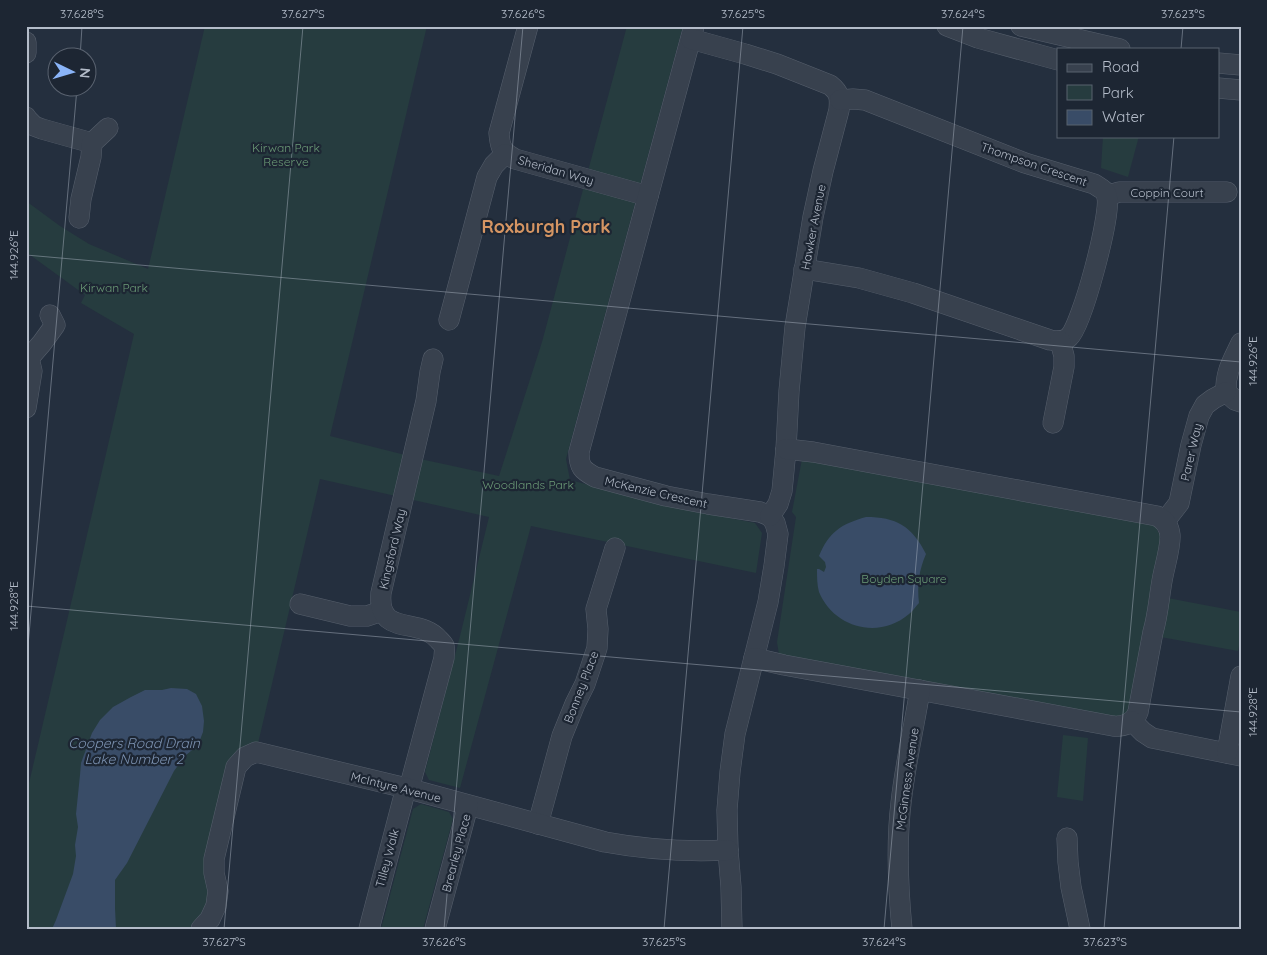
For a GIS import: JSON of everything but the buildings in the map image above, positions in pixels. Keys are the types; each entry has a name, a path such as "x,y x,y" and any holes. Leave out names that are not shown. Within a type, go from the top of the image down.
{"street":[{"name":"Sheridan Way","path":"528,26 499,133 500,144 505,154 515,160 648,196"},
{"path":"947,26 988,33 1057,60"},
{"path":"1021,26 1116,48"},
{"path":"692,33 830,85 837,91 840,100"},
{"name":"McKenzie Crescent","path":"692,33 579,452 579,463 585,471 595,477 666,496 760,512 770,516"},
{"path":"26,42 26,53"},
{"path":"1220,63 1241,65"},
{"path":"1220,88 1241,90"},
{"name":"Thompson Crescent","path":"840,100 865,100 1025,163 1094,184 1104,190 1107,196"},
{"name":"Hawker Avenue","path":"770,516 778,504 782,492 795,327 813,217 840,100"},
{"path":"26,117 34,126 92,143"},
{"path":"79,218 81,199 92,158 92,143 108,128"},
{"path":"449,320 487,177 494,165 505,154"},
{"name":"Coppin Court","path":"1107,196 1119,192 1227,192"},
{"path":"804,268 859,278 912,293 1050,340 1060,341 1068,338 1074,330 1093,277 1107,206 1107,196"},
{"path":"26,408 32,371 28,357 42,343 55,325 50,315"},
{"path":"1053,423 1064,367 1064,356 1060,341"},
{"path":"1234,397 1226,381 1228,371 1241,343"},
{"name":"Kingsford Way","path":"382,611 381,593 426,401 433,359"},
{"name":"Parer Way","path":"1165,521 1179,503 1191,445 1202,410 1213,399 1234,397"},
{"path":"754,658 1113,726 1124,726 1132,721 1138,712 1169,542 1170,533 1165,521 1157,516 813,452 786,449"},
{"path":"732,929 727,810 730,772 739,715 768,602 774,566 778,534 776,523 770,516"},
{"name":"Bonney Place","path":"538,824 562,736 585,684 597,648 596,610 615,548"},
{"path":"300,604 350,616 367,616 382,611 387,618 394,622 427,631 436,636 444,646 444,658 408,789"},
{"path":"1132,721 1152,738 1234,754 1241,676"},
{"name":"McGinness Avenue","path":"902,929 898,893 901,802 920,690"},
{"name":"McIntyre Avenue","path":"201,929 210,919 216,906 218,891 214,873 214,859 236,767 245,757 256,752 408,789 605,842 634,848 670,851 728,850"},
{"name":"Tilley Walk","path":"369,929 408,789"},
{"name":"Brearley Place","path":"435,929 468,806"},
{"path":"1068,838 1071,887 1080,929"}],"green space":[{"name":"Kirwan Park Reserve","path":"205,26 427,26 330,436 499,476 542,342 627,26 683,26 566,459 570,480 670,506 755,523 762,533 756,573 531,526 460,788 429,780 425,772 489,517 320,479 256,752 245,757 201,929 26,929 26,796 134,334 81,303 85,295 26,252 26,201 89,244 148,269"},
{"path":"1103,138 1138,138 1128,177 1101,168"},
{"name":"Boyden Square","path":"802,459 1154,523 1162,540 1152,595 1241,612 1241,636 1238,651 1144,634 1130,709 1126,716 1118,718 779,655 777,642 796,517 792,512"},
{"path":"1063,735 1088,738 1083,801 1057,797"},
{"path":"421,804 449,812 453,819 423,929 381,929 413,809"}],"water":[{"path":"866,517 886,519 902,525 915,536 926,554 919,578 919,603 909,614 897,622 884,627 871,628 846,622 826,604 818,587 817,569 824,572 826,567 825,562 819,556 827,541 843,526"},
{"name":"Coopers Road Drain Lake Number 2","path":"187,689 196,694 202,706 203,732 198,745 185,756 174,771 127,863 115,880 116,929 52,929 73,874 76,856 75,845 78,827 76,814 81,763 92,733 100,720 113,707 145,690"}],"district":[{"name":"Roxburgh Park","path":"546,226"}],"park label":[{"name":"Kirwan Park","path":"114,287"},
{"name":"Woodlands Park","path":"528,484"}]}
